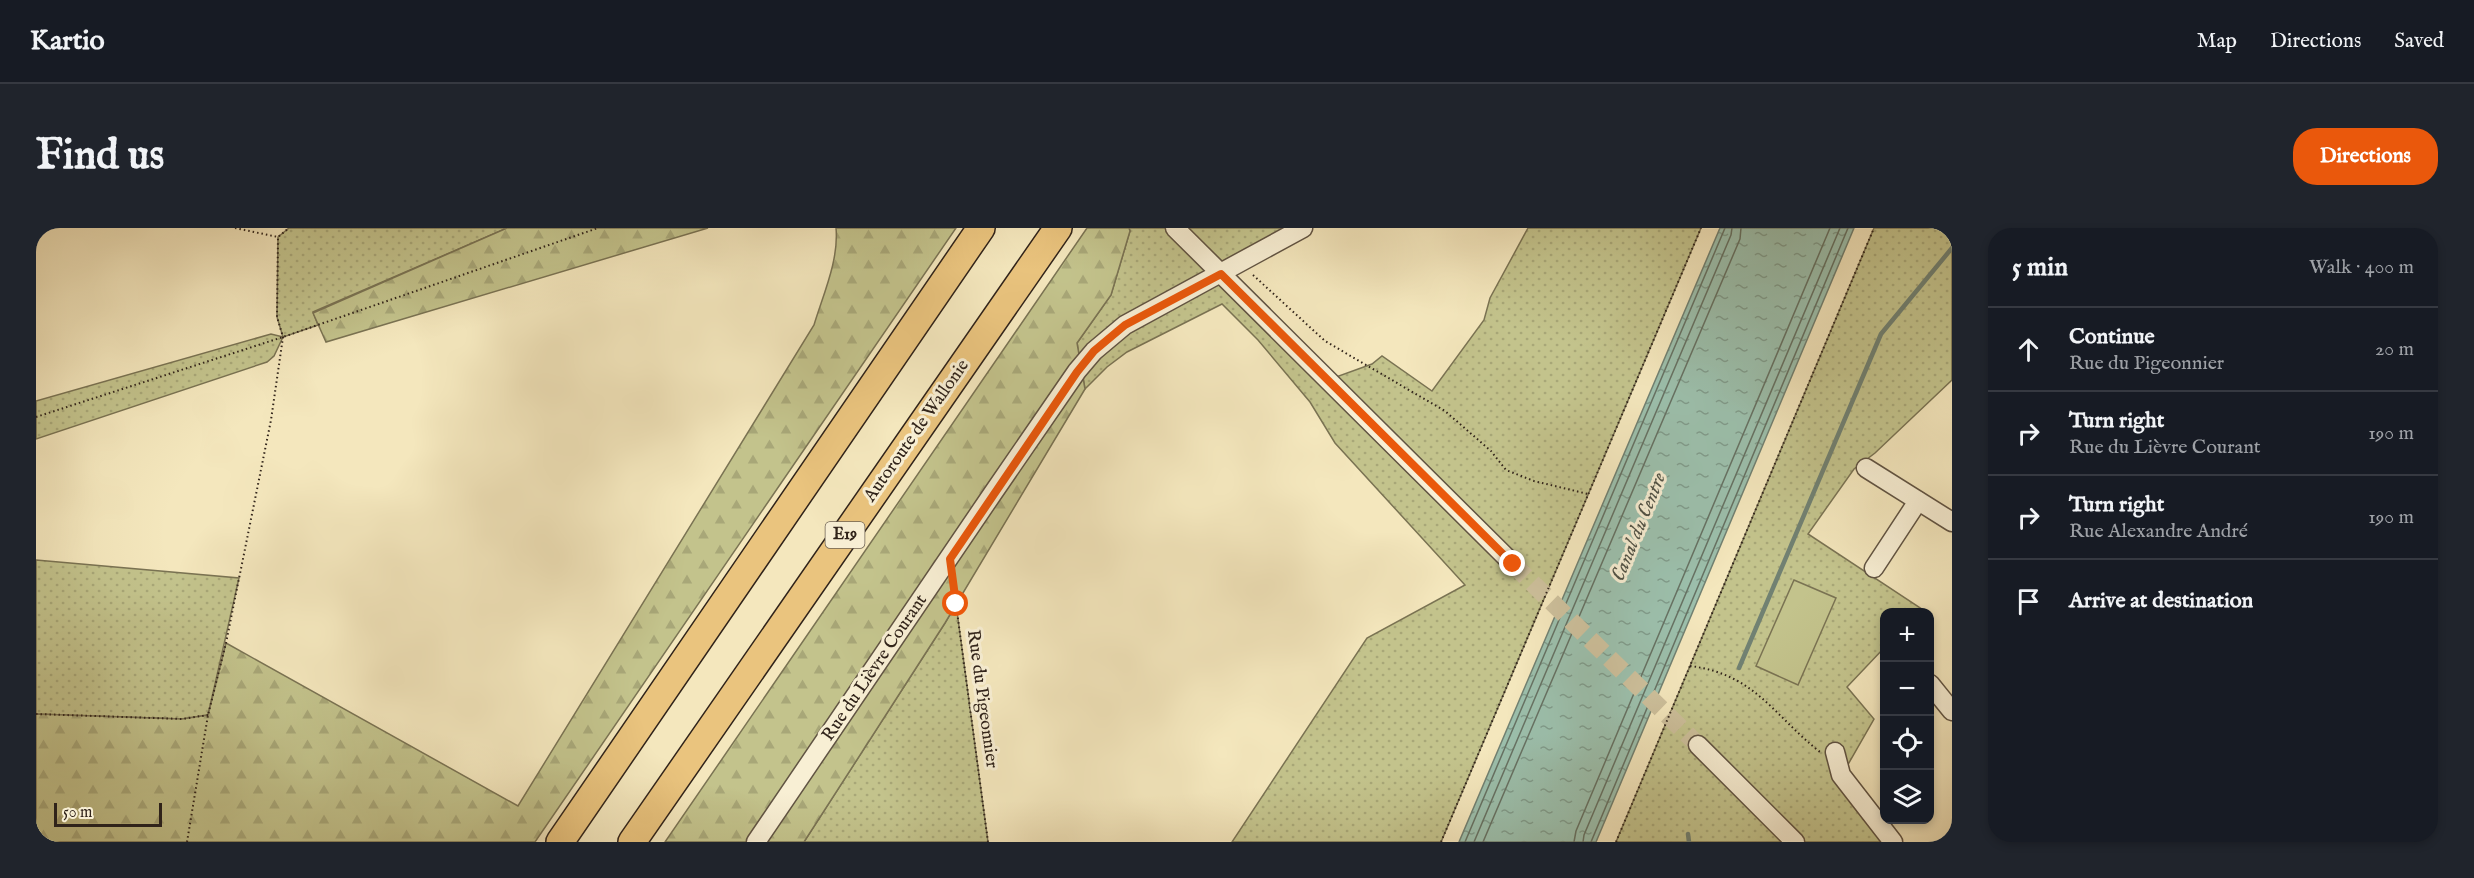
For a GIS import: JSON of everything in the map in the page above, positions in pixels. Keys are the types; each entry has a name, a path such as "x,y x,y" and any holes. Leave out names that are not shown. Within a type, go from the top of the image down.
{"highway":[{"path":"560,842 981,228"},
{"name":"Autoroute de Wallonie","path":"632,842 1058,228"}],"street":[{"path":"1175,228 1513,564"},
{"name":"Rue du Lièvre Courant","path":"756,842 1051,409 1094,351 1125,325 1303,228"},
{"path":"1866,468 1952,522"},
{"path":"1874,568 1918,501"},
{"path":"1934,690 1952,711"},
{"path":"1698,745 1795,842"},
{"path":"1835,752 1842,775 1893,842"}],"path":[{"path":"235,228 278,237"},
{"path":"187,842 208,715 249,532 271,420 283,337 277,317 278,237 289,228"},
{"path":"36,417 283,337 598,228"},
{"path":"1441,842 1701,228"},
{"path":"1616,842 1874,228"},
{"path":"1242,262 1262,284 1325,341 1445,411 1491,451 1506,471 1534,481 1588,494"},
{"name":"Rue du Pigeonnier","path":"950,559 988,842"},
{"path":"1689,666 1726,673 1768,703 1819,752 1835,752"},
{"path":"36,714 182,720 208,715"}],"green space":[{"path":"289,228 507,228 313,312 318,325 283,337 277,317 278,237"},
{"path":"507,228 708,228 326,342 313,313"},
{"path":"836,228 956,228 535,842 36,842 36,714 182,719 208,715 226,643 518,806 814,325 833,265"},
{"path":"1087,228 1129,228 1130,231 1111,295 1077,343 1085,389 945,623 804,842 665,842"},
{"path":"1129,228 1303,228 1222,274 1328,380 1372,364 1382,356 1432,391 1484,320 1490,298 1528,228 1701,228 1441,842 1232,842 1367,638 1465,585 1335,443 1310,402 1258,340 1222,304 1127,352 1107,367 1085,389 1077,343 1111,295"},
{"path":"1874,228 1952,228 1952,380 1875,453 1854,469 1808,534 1920,608 1880,608 1880,652 1847,687 1874,719 1842,775 1893,842 1616,842"},
{"path":"271,334 283,337 274,356 267,362 36,439 36,401"},
{"path":"36,560 239,578 208,715 182,719 36,714"},
{"path":"1794,580 1836,598 1798,685 1756,666"},
{"path":"956,604 988,842 804,842 945,623"}],"water":[{"name":"Canal du Centre","path":"1720,228 1854,228 1596,842 1459,842"}],"waterway":[{"path":"1739,668 1881,334 1952,248"},
{"path":"1688,834 1689,842"}],"tunnel":[{"path":"1513,564 1698,745"}],"route":[{"path":"956,604 950,559 1077,372 1094,351 1125,325 1221,274 1513,564"}]}
